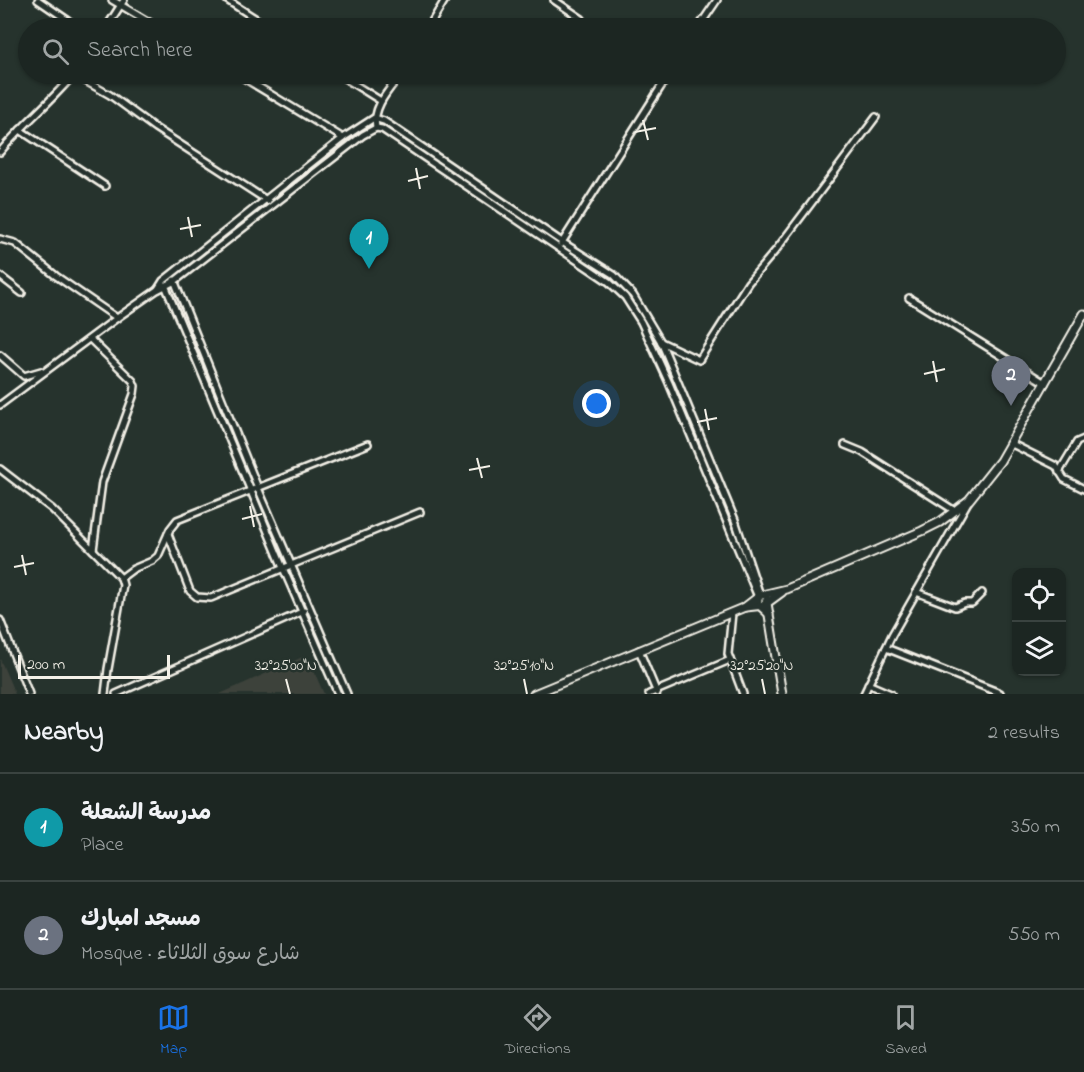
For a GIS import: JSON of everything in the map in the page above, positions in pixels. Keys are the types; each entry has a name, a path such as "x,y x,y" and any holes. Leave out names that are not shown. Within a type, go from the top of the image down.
{"street":[{"path":"38,0 64,18"},
{"path":"112,0 122,3 144,18"},
{"path":"227,0 255,18"},
{"path":"434,18 445,0"},
{"path":"554,0 581,18"},
{"path":"705,18 717,0"},
{"path":"112,18 122,3"},
{"path":"1,148 66,84"},
{"path":"91,84 273,205"},
{"path":"254,84 343,138"},
{"path":"354,84 381,101"},
{"path":"376,128 374,118 381,101 393,84"},
{"path":"559,249 663,84"},
{"path":"661,342 699,360 736,299 876,117"},
{"path":"0,405 165,284 171,275 343,138 374,118 384,121 614,275 626,286 647,316 661,342 735,520 761,599"},
{"path":"165,284 175,281 363,135 376,128 388,132 609,282 625,297 642,322 769,614 781,694"},
{"path":"20,130 105,186"},
{"path":"463,182 466,176"},
{"path":"0,239 15,243 56,276 117,318"},
{"path":"171,275 258,488 347,694"},
{"path":"0,276 22,293"},
{"path":"165,284 338,694"},
{"path":"909,298 1045,383"},
{"path":"864,694 916,592 969,500 1000,461 1084,314"},
{"path":"90,339 133,381 135,386 102,482 93,550"},
{"path":"0,355 24,376 46,370"},
{"path":"1059,472 1077,442 1084,439"},
{"path":"694,445 703,441"},
{"path":"1010,443 1056,466 1064,479 1084,489"},
{"path":"121,578 158,556 177,520 368,444"},
{"path":"845,445 862,452 955,511"},
{"path":"0,469 52,509 121,578 123,585 105,694"},
{"path":"536,694 922,531 940,522 969,500"},
{"path":"168,534 190,591 197,597 211,598 420,512"},
{"path":"916,592 955,607 972,603 982,593"},
{"path":"116,694 310,608"},
{"path":"732,613 728,654 743,694"},
{"path":"0,620 29,694"},
{"path":"886,648 1000,693"},
{"path":"639,650 657,693"},
{"path":"649,694 657,693 730,660"},
{"path":"868,684 891,694"}],"shaded area":[{"path":"307,655 324,694 220,694"},
{"path":"0,659 15,694 0,694"}],"place":[{"name":"مدرسة الشعلة","path":"369,269"},
{"name":"مسجد امبارك","path":"1011,406"}]}
